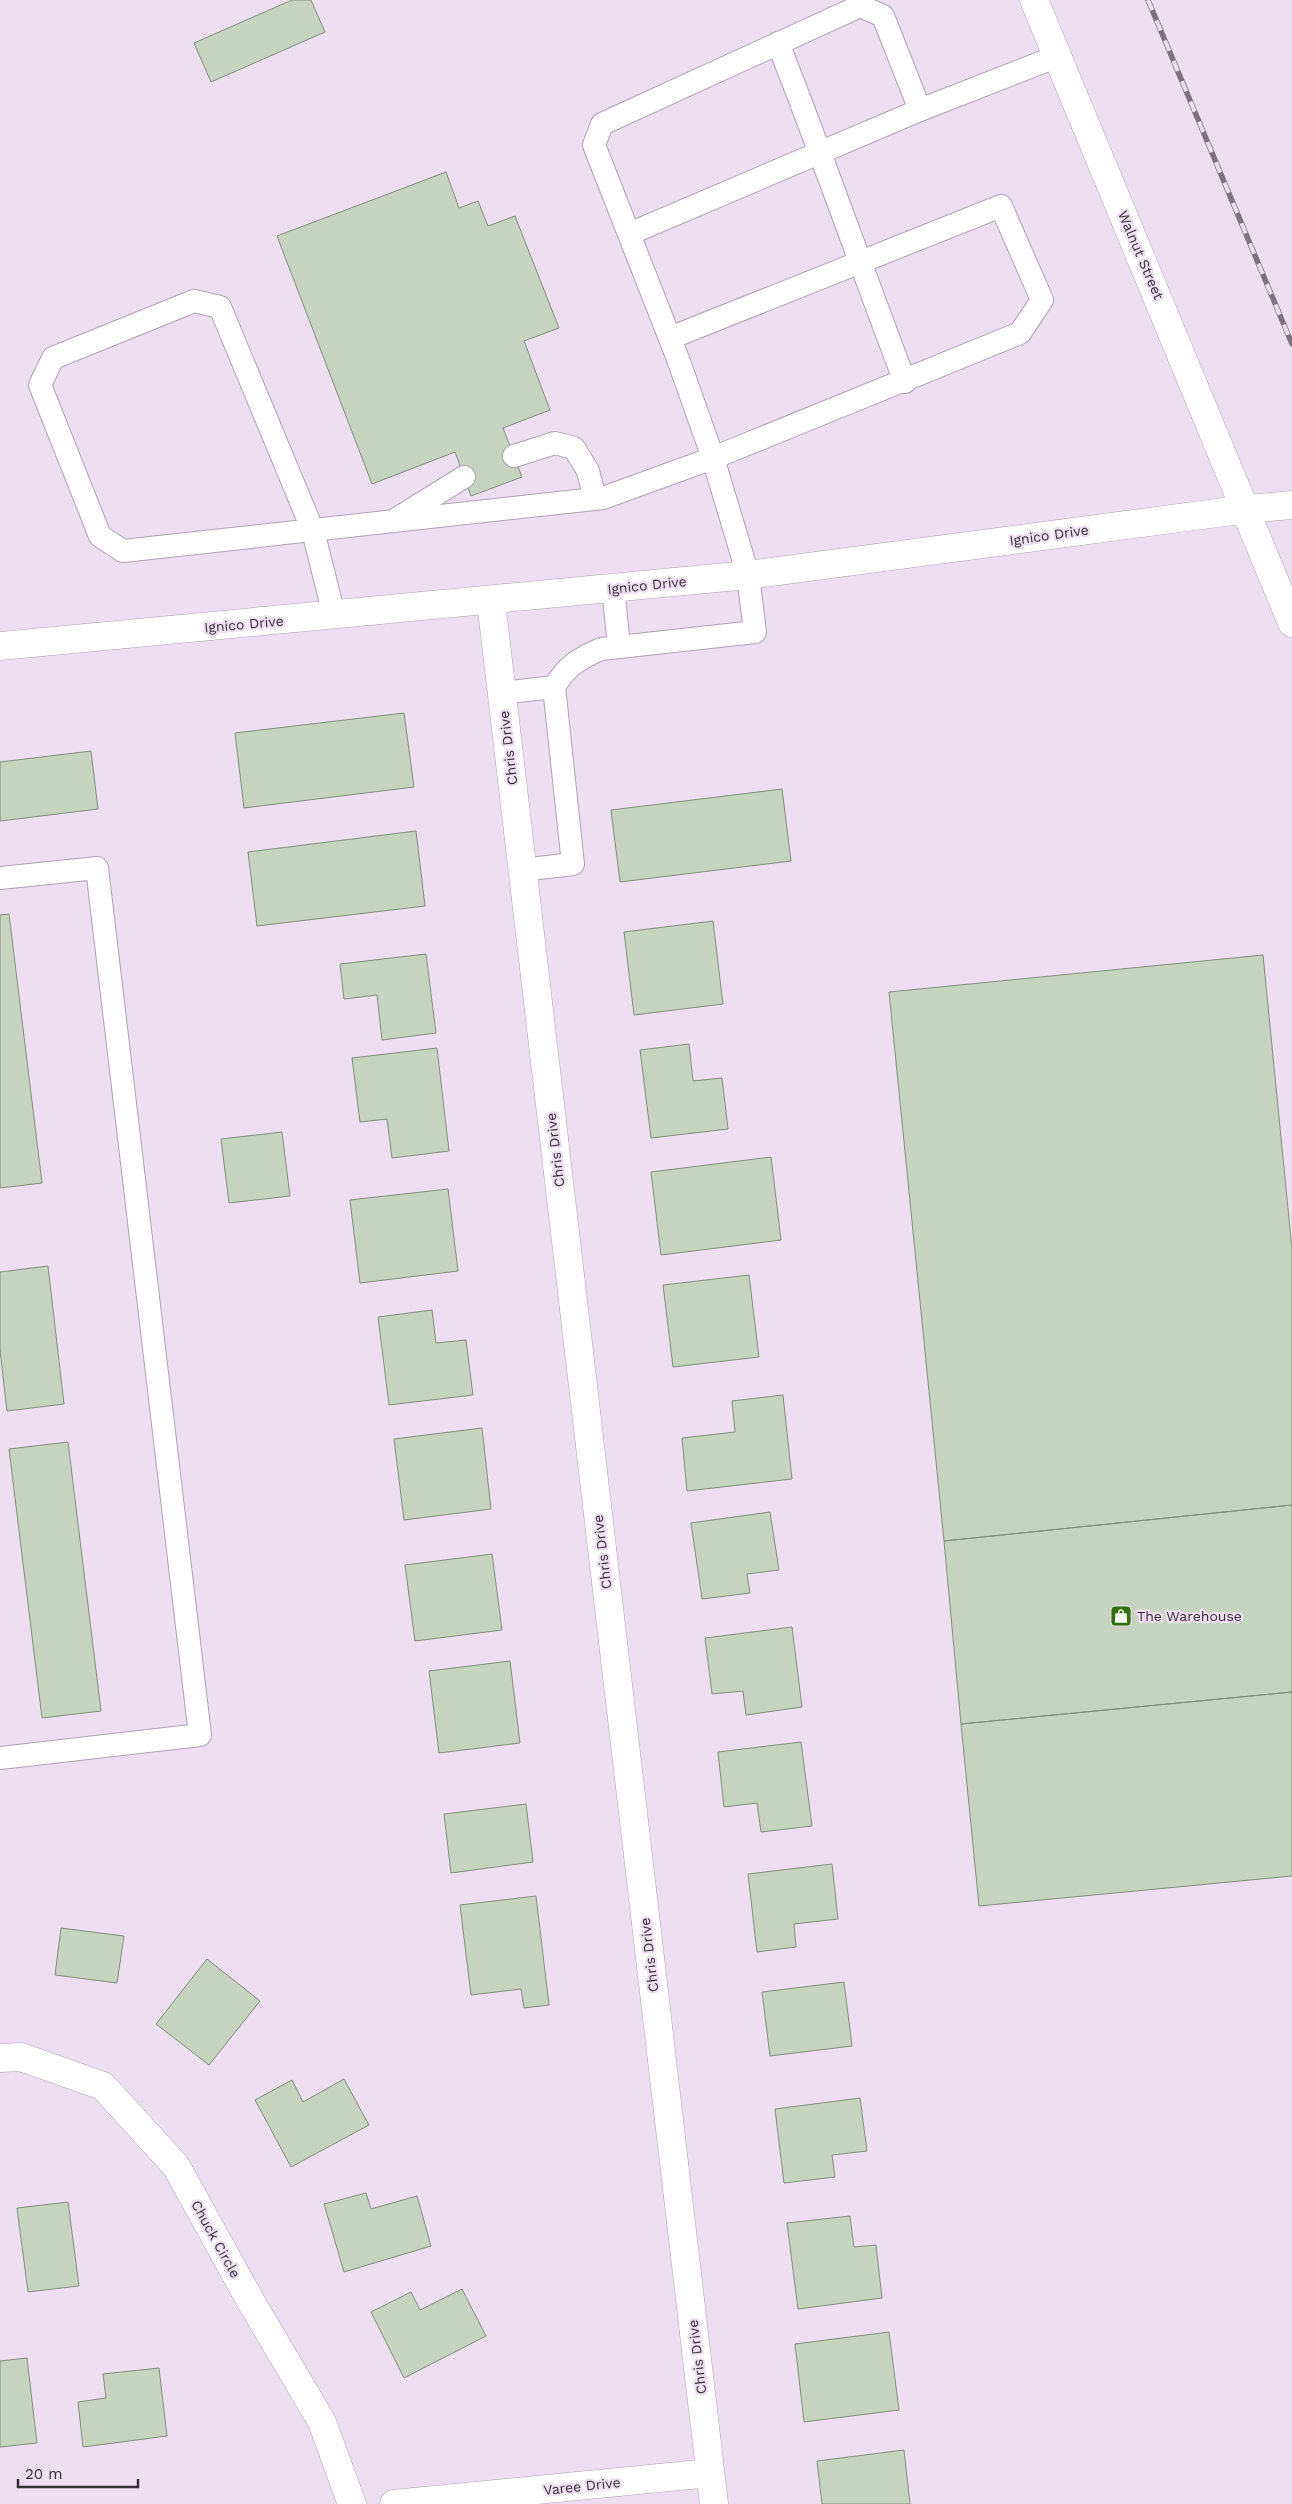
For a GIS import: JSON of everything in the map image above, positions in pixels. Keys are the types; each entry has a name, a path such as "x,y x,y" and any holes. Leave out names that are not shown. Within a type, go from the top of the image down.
{"street":[{"name":"Walnut Street","path":"1034,0 1247,509 1292,623"},
{"name":"Ignico Drive","path":"0,646 490,601 748,575 1247,509 1292,505"},
{"name":"Chris Drive","path":"490,601 714,2504"},
{"name":"Chuck Circle","path":"0,2058 21,2057 103,2086 176,2166 250,2300 322,2422 352,2504"},
{"name":"Varee Drive","path":"394,2504 710,2474"}],"lane":[{"path":"522,870 573,864 554,688 564,670 584,656 619,646 755,632 748,575 713,458 670,338 594,145 602,124 860,6 883,16 920,110"},
{"path":"778,43 821,152 859,261 905,382"},
{"path":"629,234 920,110 1058,56"},
{"path":"334,615 313,531 220,308 194,301 54,358 40,385 100,536 123,551 313,531 595,499 713,458 905,382 1020,333 1042,300 1001,206 859,261 670,338"},
{"path":"514,456 554,443 574,448 588,471 595,499"},
{"path":"393,522 464,477"},
{"path":"613,588 619,646"},
{"path":"501,693 554,688"},
{"path":"0,878 97,868 200,1735 0,1758"}],"building":[{"path":"292,0 311,0 325,32 211,82 194,43"},
{"path":"446,172 459,208 478,201 488,226 515,216 559,328 524,341 550,410 503,428 522,477 471,496 455,452 372,484 277,236"},
{"path":"404,713 414,787 244,808 235,733"},
{"path":"91,751 98,809 0,821 0,762"},
{"path":"782,789 791,861 620,882 611,810"},
{"path":"416,831 425,906 257,926 248,852"},
{"path":"9,914 42,1183 0,1188 0,915"},
{"path":"713,921 723,1004 634,1015 624,932"},
{"path":"426,954 436,1033 382,1040 377,995 344,999 340,964"},
{"path":"1263,955 1292,1249 1292,1505 944,1541 889,992"},
{"path":"689,1044 693,1081 722,1078 728,1129 651,1138 640,1050"},
{"path":"437,1048 449,1151 392,1158 387,1119 360,1122 352,1058"},
{"path":"282,1132 290,1196 229,1203 221,1139"},
{"path":"771,1157 781,1240 661,1255 651,1172"},
{"path":"448,1189 458,1271 360,1283 350,1200"},
{"path":"48,1266 64,1404 7,1411 0,1350 0,1272"},
{"path":"749,1275 759,1357 673,1367 663,1285"},
{"path":"432,1310 436,1343 466,1340 473,1395 389,1405 378,1317"},
{"path":"783,1395 792,1479 687,1491 682,1438 735,1432 732,1401"},
{"path":"482,1428 491,1509 404,1520 394,1439"},
{"path":"68,1442 101,1711 42,1718 9,1449"},
{"name":"The Warehouse","path":"1292,1505 1292,1692 961,1724 944,1541"},
{"path":"770,1512 779,1570 747,1574 750,1593 702,1599 691,1523"},
{"path":"492,1554 502,1630 415,1641 405,1565"},
{"path":"792,1627 802,1707 746,1715 743,1691 712,1694 705,1638"},
{"path":"510,1661 520,1743 439,1753 429,1671"},
{"path":"1292,1692 1292,1876 979,1906 961,1724"},
{"path":"801,1742 812,1826 761,1832 757,1803 724,1807 718,1752"},
{"path":"526,1804 533,1862 451,1873 444,1814"},
{"path":"832,1864 838,1919 794,1924 796,1947 757,1952 748,1874"},
{"path":"536,1896 549,2005 524,2008 521,1989 471,1995 460,1905"},
{"path":"61,1928 124,1936 117,1983 55,1975"},
{"path":"207,1959 260,2001 209,2065 156,2024"},
{"path":"844,1982 852,2046 770,2056 762,1992"},
{"path":"344,2079 369,2125 291,2167 255,2100 292,2080 303,2102"},
{"path":"860,2098 867,2151 832,2155 835,2177 784,2183 775,2109"},
{"path":"366,2193 371,2209 417,2196 431,2246 344,2272 324,2204"},
{"path":"68,2202 79,2286 28,2292 17,2208"},
{"path":"850,2216 854,2247 876,2245 882,2298 798,2309 787,2223"},
{"path":"462,2289 486,2336 404,2378 371,2312 411,2292 420,2310"},
{"path":"889,2332 899,2410 804,2422 795,2344"},
{"path":"27,2358 37,2443 0,2447 0,2361"},
{"path":"159,2368 167,2436 83,2447 78,2402 106,2398 103,2374"},
{"path":"904,2450 910,2504 822,2504 817,2461"}],"railway":[{"path":"1148,0 1292,344"}],"place":[{"name":"The Warehouse","path":"1121,1616"}]}
